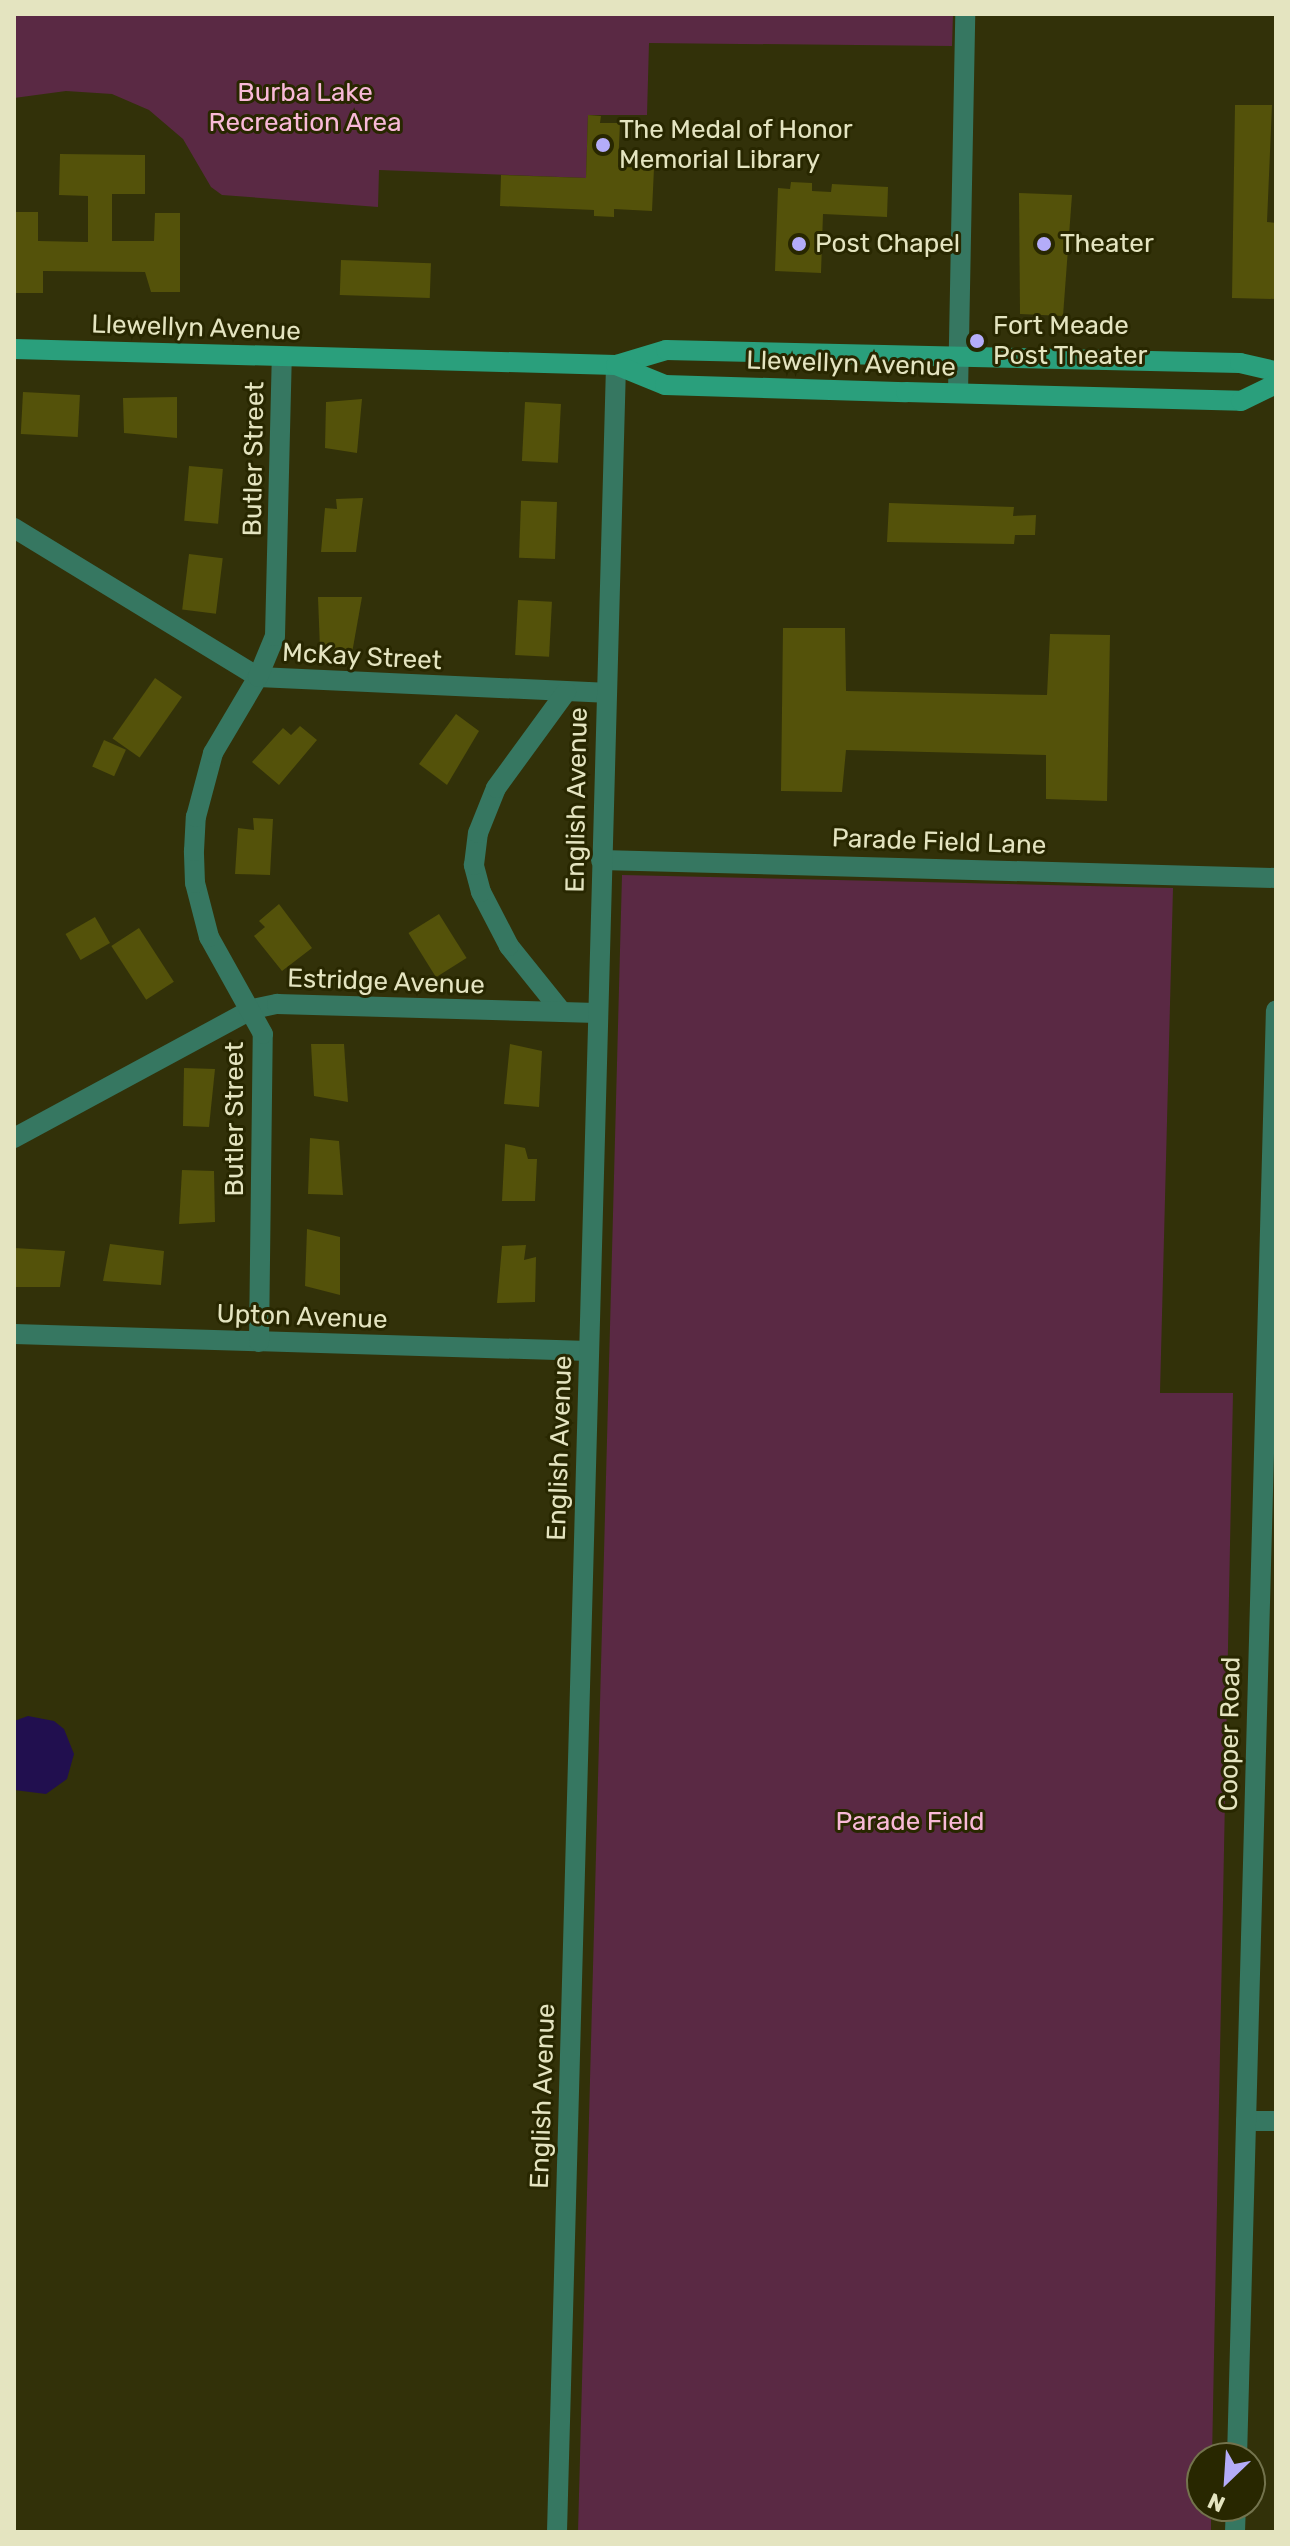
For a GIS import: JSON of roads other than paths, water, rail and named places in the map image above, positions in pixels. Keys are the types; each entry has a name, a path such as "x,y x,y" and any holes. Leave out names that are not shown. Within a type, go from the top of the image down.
{"street":[{"path":"958,393 965,14"},
{"name":"Llewellyn Avenue","path":"14,349 616,365 666,350 1240,363 1276,371"},
{"name":"Butler Street","path":"259,1342 263,1034 253,1009 239,997 209,937 195,883 194,851 196,817 213,753 258,677 275,636 282,357"},
{"name":"Llewellyn Avenue","path":"616,365 665,385 1241,401 1276,384"},
{"name":"English Avenue","path":"557,2532 616,365"},
{"name":"McKay Street","path":"14,528 258,677 605,693"},
{"path":"562,1012 509,946 481,892 474,865 478,833 496,788 566,692"},
{"name":"Parade Field Lane","path":"601,860 1276,878"},
{"name":"Estridge Avenue","path":"14,1138 253,1009 277,1004 597,1013"},
{"name":"Cooper Road","path":"1237,2442 1271,1372 1276,1011"},
{"name":"Upton Avenue","path":"14,1334 589,1351"},
{"path":"1246,2121 1276,2121"}],"place":[{"name":"The Medal of Honor Memorial Library","path":"603,145"},
{"name":"Post Chapel","path":"799,244"},
{"name":"Theater","path":"1044,244"},
{"name":"Fort Meade Post Theater","path":"977,341"}],"park label":[{"name":"Burba Lake Recreation Area","path":"305,108"},
{"name":"Parade Field","path":"910,1822"}]}
